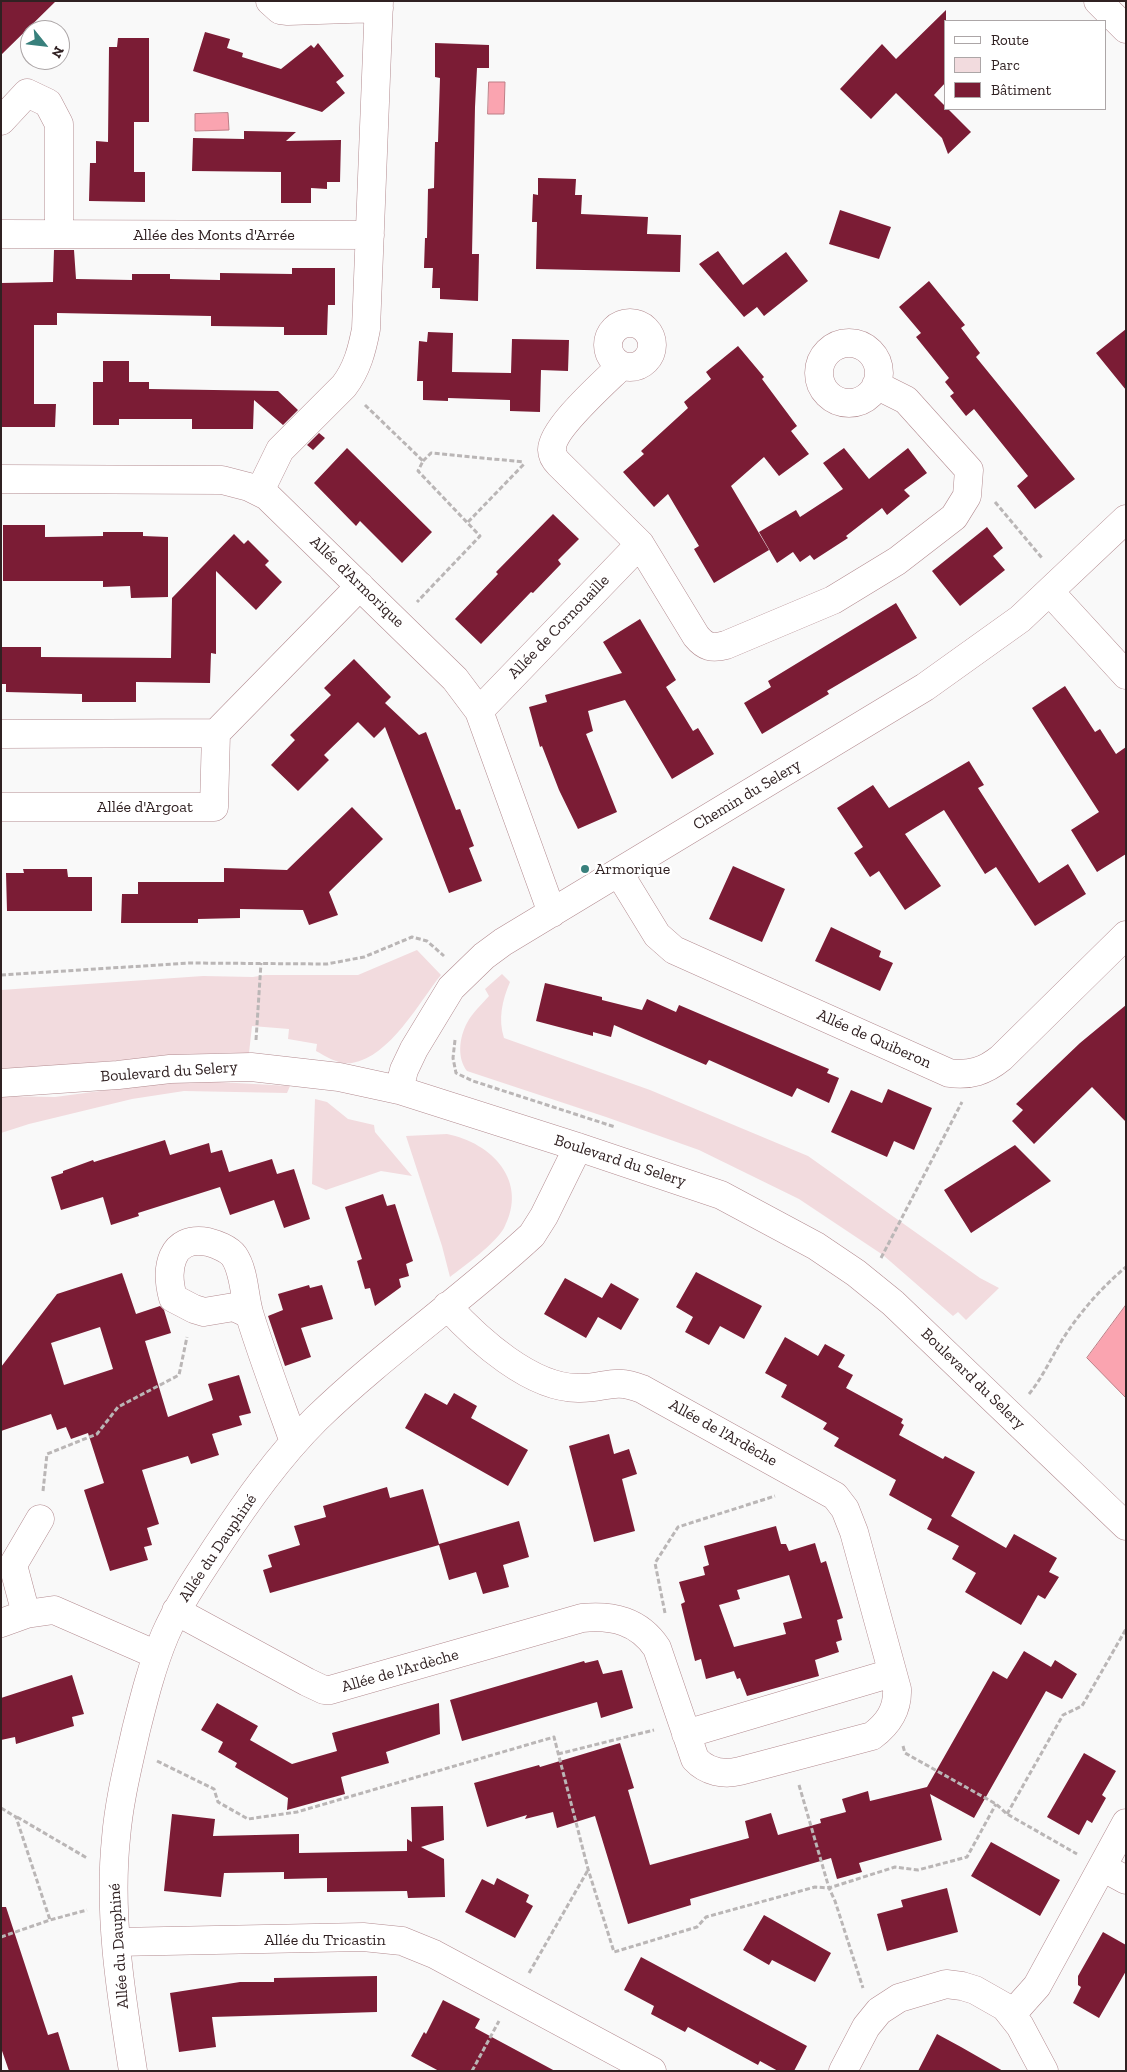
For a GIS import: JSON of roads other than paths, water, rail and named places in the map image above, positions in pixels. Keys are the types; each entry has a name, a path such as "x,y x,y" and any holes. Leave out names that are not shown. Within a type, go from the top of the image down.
{"street":[{"path":"260,491 280,450 344,386 351,377 360,356 366,329 379,5 288,11 280,10 270,1"},
{"path":"1098,1 1126,29"},
{"path":"1,121 27,93 48,103 60,124 59,234"},
{"name":"Allée des Monts d'Arrée","path":"1,234 370,235"},
{"path":"621,366 560,429 553,444 552,452 559,464 640,544 696,636 710,648 726,645 833,600 897,561 954,516 967,496 969,470 906,400 876,385"},
{"name":"Allée d'Armorique","path":"1,479 222,480 260,491 284,511 455,679 478,711 552,913"},
{"name":"Chemin du Selery","path":"399,1090 404,1070 414,1049 442,1000 462,976 503,942 925,687 999,635 1056,587 1126,519"},
{"name":"Allée de Cornouaille","path":"478,711 640,544"},
{"path":"1,734 216,733 360,586"},
{"path":"1056,587 1126,675"},
{"name":"Allée d'Argoat","path":"1,806 214,807 216,733"},
{"name":"Allée de Quiberon","path":"619,873 657,935 674,950 949,1073 960,1075 978,1072 1001,1058 1126,935"},
{"name":"Boulevard du Selery","path":"2,1083 118,1075 170,1069 251,1066 340,1077 399,1090 578,1146 721,1195 816,1246 856,1273 893,1303 1126,1526"},
{"name":"Allée du Dauphiné","path":"133,2071 119,1979 116,1942 114,1874 116,1838 121,1802 146,1689 157,1655 176,1612 195,1579 238,1516 294,1442 339,1398 532,1235 544,1216 578,1146"},
{"path":"249,1314 234,1307 204,1312 173,1298 168,1282 170,1262 178,1248 196,1240 217,1244 234,1256 242,1278 249,1314 294,1442"},
{"name":"Allée de l'Ardèche","path":"176,1612 324,1690 330,1690 582,1618 609,1617 621,1619 645,1633 657,1648 695,1760 716,1772 732,1773 791,1758 872,1736 880,1730 892,1715 898,1700 850,1520 835,1496 630,1384 618,1382 581,1389 564,1388 552,1384 503,1358 469,1329 448,1306"},
{"path":"26,1614 13,1565 40,1518"},
{"path":"1,1624 26,1614 54,1610 157,1655"},
{"path":"684,1728 892,1673"},
{"path":"1012,2014 1037,1986 1126,1824"},
{"path":"1102,1867 1126,1880"},
{"name":"Allée du Tricastin","path":"116,1942 362,1938 402,1941 420,1947 652,2071"},
{"path":"843,2071 873,2018 886,2005 899,1998 946,1984 975,1990 998,2001 1012,2014 1044,2071"}],"place":[{"name":"Armorique","path":"585,869"}]}
